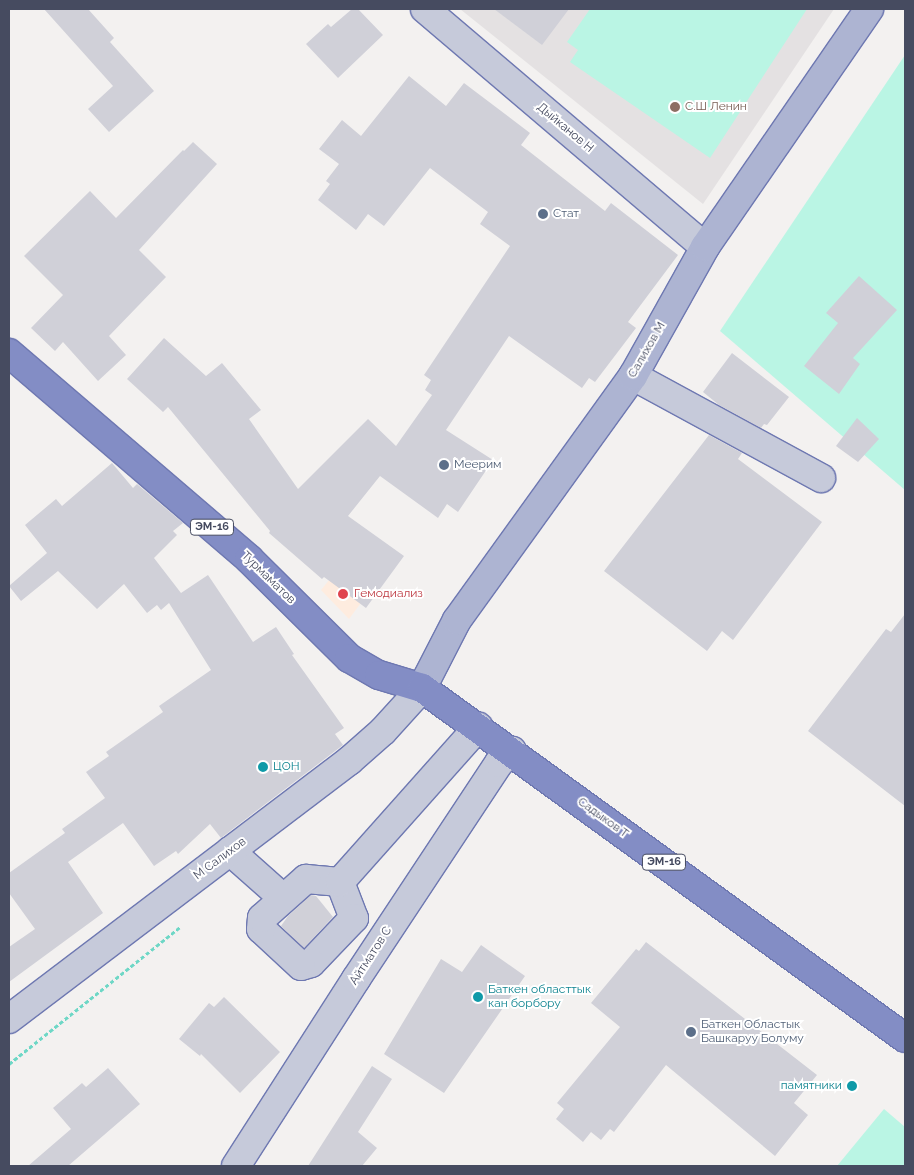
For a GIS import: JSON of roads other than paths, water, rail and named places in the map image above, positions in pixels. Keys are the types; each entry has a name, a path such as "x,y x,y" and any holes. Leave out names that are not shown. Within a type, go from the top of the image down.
{"highway":[{"name":"Турмаматов","path":"9,353 249,559 349,658 379,675 422,688"},
{"name":"Садыков Т","path":"422,688 512,751 905,1038"}],"main road":[{"name":"Салихов М","path":"422,688 456,620 633,376 706,247 869,9"}],"street":[{"name":"Дыйканов Н","path":"425,9 706,247"},
{"path":"633,376 821,478"},
{"name":"М Салихов","path":"9,1019 349,761 383,731 422,688"},
{"path":"340,882 478,727"},
{"name":"Айтматов С","path":"236,1166 499,762 512,751"},
{"path":"230,851 283,898"},
{"path":"306,879 340,882 354,918 311,963 301,966 261,929 262,918 306,879"},
{"path":"328,946 356,979"}],"place":[{"name":"С.Ш Ленин","path":"675,107"},
{"name":"Стат","path":"543,214"},
{"name":"Меерим","path":"444,465"},
{"name":"Гемодиализ","path":"343,594"},
{"name":"ЦОН","path":"263,767"},
{"name":"Баткен областтык кан борбору","path":"478,997"},
{"name":"Баткен Областык Башкаруу Болуму","path":"691,1032"},
{"name":"памятники","path":"852,1086"}]}
